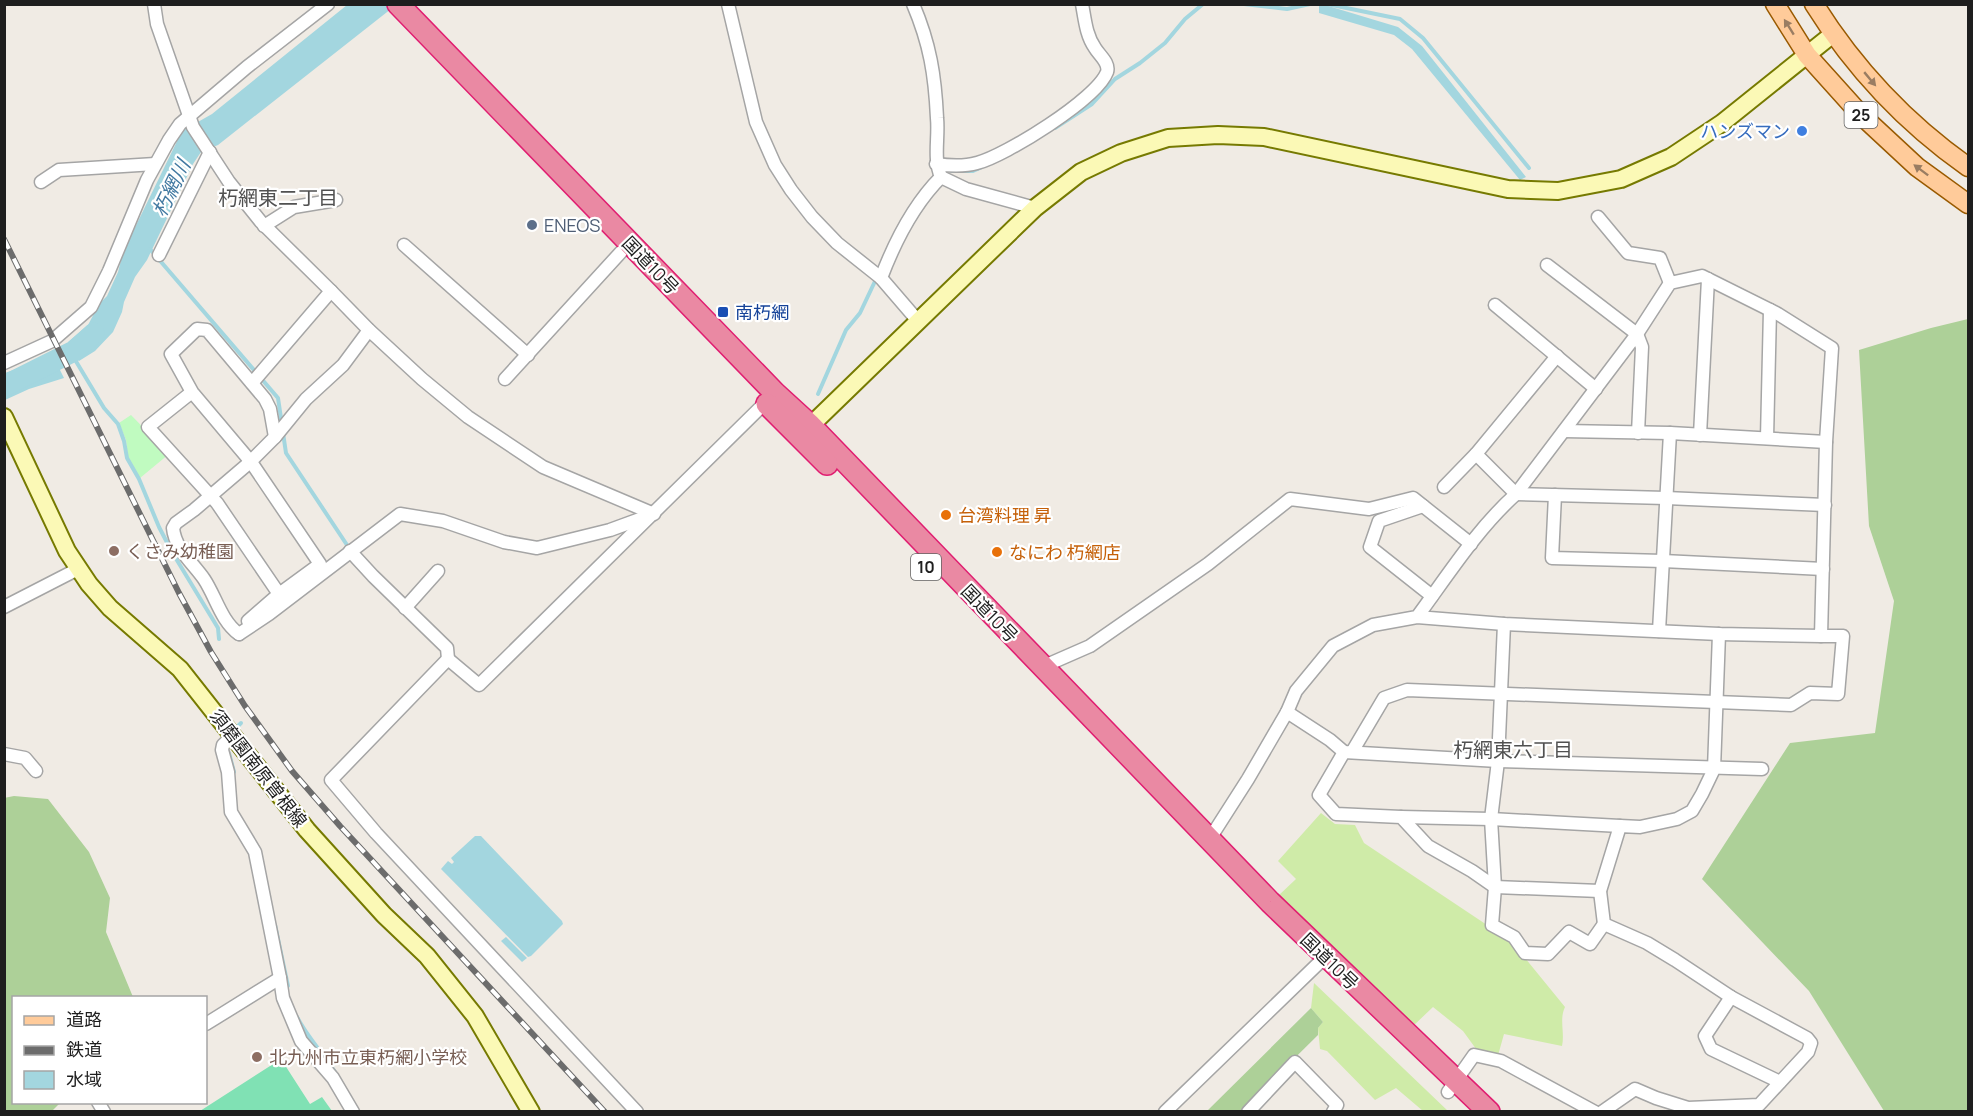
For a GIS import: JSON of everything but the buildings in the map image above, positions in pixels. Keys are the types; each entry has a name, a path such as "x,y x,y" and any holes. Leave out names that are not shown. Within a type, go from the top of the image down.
{"highway":[{"name":"国道10号","path":"393,6 621,252 1042,667 1209,840 1320,962"},
{"name":"国道10号","path":"393,6 770,398"},
{"name":"国道10号","path":"805,431 1320,962 1453,1087 1489,1112"},
{"name":"国道10号","path":"1453,1087 1470,1112"}],"main road":[{"name":"25","path":"1775,4 1807,55 1861,115 1917,167 1968,204"},
{"name":"25","path":"1814,4 1833,34 1885,96 1936,144 1968,166"}],"street":[{"path":"154,4 156,24 191,122 229,182 264,226 422,380 468,417 543,467 654,514"},
{"path":"4,363 52,341 91,307 109,271 147,180 180,124 191,122 247,67 328,4"},
{"path":"728,4 756,122 775,165 790,190 812,217 837,243 881,278 918,321"},
{"path":"914,4 932,60 938,131 936,164 941,177 966,189 1035,208"},
{"path":"936,164 957,166 978,163 1019,143 1061,117 1090,94 1107,72 1107,64 1094,46 1086,29 1082,4"},
{"path":"805,431 1035,208 1081,172 1121,153 1168,138 1218,135 1264,137 1508,189 1558,191 1621,179 1671,157 1722,123 1833,34"},
{"path":"159,255 210,151"},
{"path":"41,182 59,170 155,164"},
{"path":"881,278 906,224 928,191 941,177"},
{"path":"264,226 294,207 336,200"},
{"path":"1598,217 1628,253 1660,258 1670,283"},
{"path":"404,245 528,355"},
{"path":"505,379 621,252"},
{"path":"1547,265 1637,334 1642,347 1638,433"},
{"path":"1417,617 1471,544 1501,508 1516,495 1637,334 1670,283 1702,276 1770,310 1832,348 1826,442 1821,636"},
{"path":"1700,435 1707,279"},
{"path":"256,378 331,291"},
{"path":"1495,306 1596,388"},
{"path":"1767,438 1770,310"},
{"path":"239,634 244,624 279,594 320,564 251,462 192,392 171,354 197,329 207,330 256,378 270,409 276,436"},
{"path":"239,634 226,622 205,580 183,553 173,532 176,523 251,462 306,399 343,365 369,330"},
{"path":"1444,487 1476,454 1557,356"},
{"path":"192,392 148,427 217,502 279,594"},
{"path":"350,551 447,648 448,659 478,686 770,398"},
{"name":"須磨園南原曽根線","path":"4,417 67,551 78,569 110,608 180,669 308,830 384,915 428,957 475,1016 531,1112"},
{"path":"1564,431 1670,433 1826,442"},
{"path":"1659,631 1670,433"},
{"path":"1476,454 1516,495 1666,498 1824,505"},
{"path":"1555,495 1552,558 1823,569"},
{"path":"1042,667 1090,646 1208,564 1290,499 1369,510 1413,498 1471,544"},
{"path":"1423,506 1379,521 1370,547 1432,596"},
{"path":"239,634 269,614 400,514 443,521 504,543 537,548 610,530 654,514"},
{"path":"4,607 78,569"},
{"path":"405,608 438,571"},
{"path":"1209,840 1248,779 1287,712 1296,691 1333,646 1373,625 1417,617 1504,624 1719,634 1843,636 1838,694 1810,693 1791,705 1717,701 1407,690 1384,698 1319,795 1336,814 1640,827 1677,819 1692,811 1714,769 1717,701 1719,634"},
{"path":"1504,624 1498,761 1491,819 1495,887 1492,926 1514,937 1525,953 1548,954 1569,932 1590,944 1604,924 1600,891 1620,826"},
{"path":"448,659 331,780 384,841 637,1112"},
{"path":"1287,712 1348,752 1498,761 1762,769"},
{"path":"234,737 223,746 222,750 228,772 231,812 255,852 283,998 301,1041 333,1078 353,1112"},
{"path":"4,754 25,758 36,771"},
{"path":"1401,817 1428,846 1495,887 1600,891"},
{"path":"1602,1112 1635,1089 1688,1108 1759,1105 1808,1052 1811,1043 1807,1038 1731,997 1666,954 1604,924"},
{"path":"1165,1112 1320,962"},
{"path":"207,1023 280,978"},
{"path":"1731,997 1705,1036 1711,1049 1780,1082"},
{"path":"1453,1087 1474,1055 1501,1061 1595,1112"},
{"path":"1248,1112 1294,1062 1337,1105 1333,1112"}],"green space":[{"path":"1968,319 1968,1111 1884,1111 1809,991 1702,879 1790,743 1875,733 1894,601 1869,526 1859,350"},
{"path":"131,415 169,454 140,478 128,458 126,440 119,423"},
{"path":"14,796 48,799 89,852 110,898 106,932 133,996 12,996 12,1104 59,1104 52,1111 5,1111 4,798"},
{"path":"1321,813 1335,824 1355,825 1364,843 1507,936 1565,1007 1562,1016 1562,1046 1504,1034 1497,1059 1479,1053 1463,1031 1433,1007 1411,1028 1278,896 1296,879 1278,861"},
{"path":"1314,983 1448,1111 1423,1111 1396,1088 1375,1100 1327,1051 1320,1049 1318,1028 1323,1022 1311,1008"},
{"path":"1311,1008 1323,1022 1318,1028 1318,1035 1241,1111 1206,1112"},
{"path":"281,1059 310,1104 322,1097 332,1111 200,1111"}],"water":[{"path":"347,5 396,5 218,145 201,152 147,260 135,277 113,332 95,351 79,361 68,342 88,325 99,304 107,296 118,272 123,252 182,131 212,114"},
{"path":"1319,5 1398,27 1422,46 1526,177 1520,180 1412,49 1394,35 1319,13"},
{"path":"53,356 64,378 29,389 5,400 5,373"},
{"path":"475,836 481,836 562,921 563,924 531,956 528,957 441,869 448,861 452,864 454,862 451,858"},
{"path":"506,937 527,958 522,962 501,941"}],"waterway":[{"path":"1055,128 1092,104 1115,79 1165,43 1185,19 1203,4"},
{"path":"1244,4 1287,9 1310,4"},
{"path":"1327,4 1400,19 1423,38 1529,168"},
{"path":"952,171 973,171 982,167"},
{"path":"150,249 278,398 282,425"},
{"path":"818,394 846,330 860,313 877,277"},
{"name":"朽網川","path":"4,386 74,351 94,333"},
{"path":"71,353 104,408 118,424 127,458 139,479 159,527 218,628 219,639"},
{"path":"283,433 286,453 349,548"},
{"path":"238,726 241,723"},
{"path":"229,753 234,772"},
{"path":"275,925 288,986"},
{"path":"297,1017 335,1072"}],"railway":[{"path":"4,239 179,593 211,652 245,706 292,771 340,826 605,1112"}],"place":[{"name":"ハンズマン","path":"1802,131"},
{"name":"ENEOS","path":"532,225"},
{"name":"南朽網","path":"723,312"},
{"name":"台湾料理 昇","path":"946,515"},
{"name":"くさみ幼稚園","path":"114,551"},
{"name":"なにわ 朽網店","path":"997,552"},
{"name":"北九州市立東朽網小学校","path":"257,1057"}],"district":[{"name":"朽網東二丁目","path":"278,197"},
{"name":"朽網東六丁目","path":"1513,749"}]}
